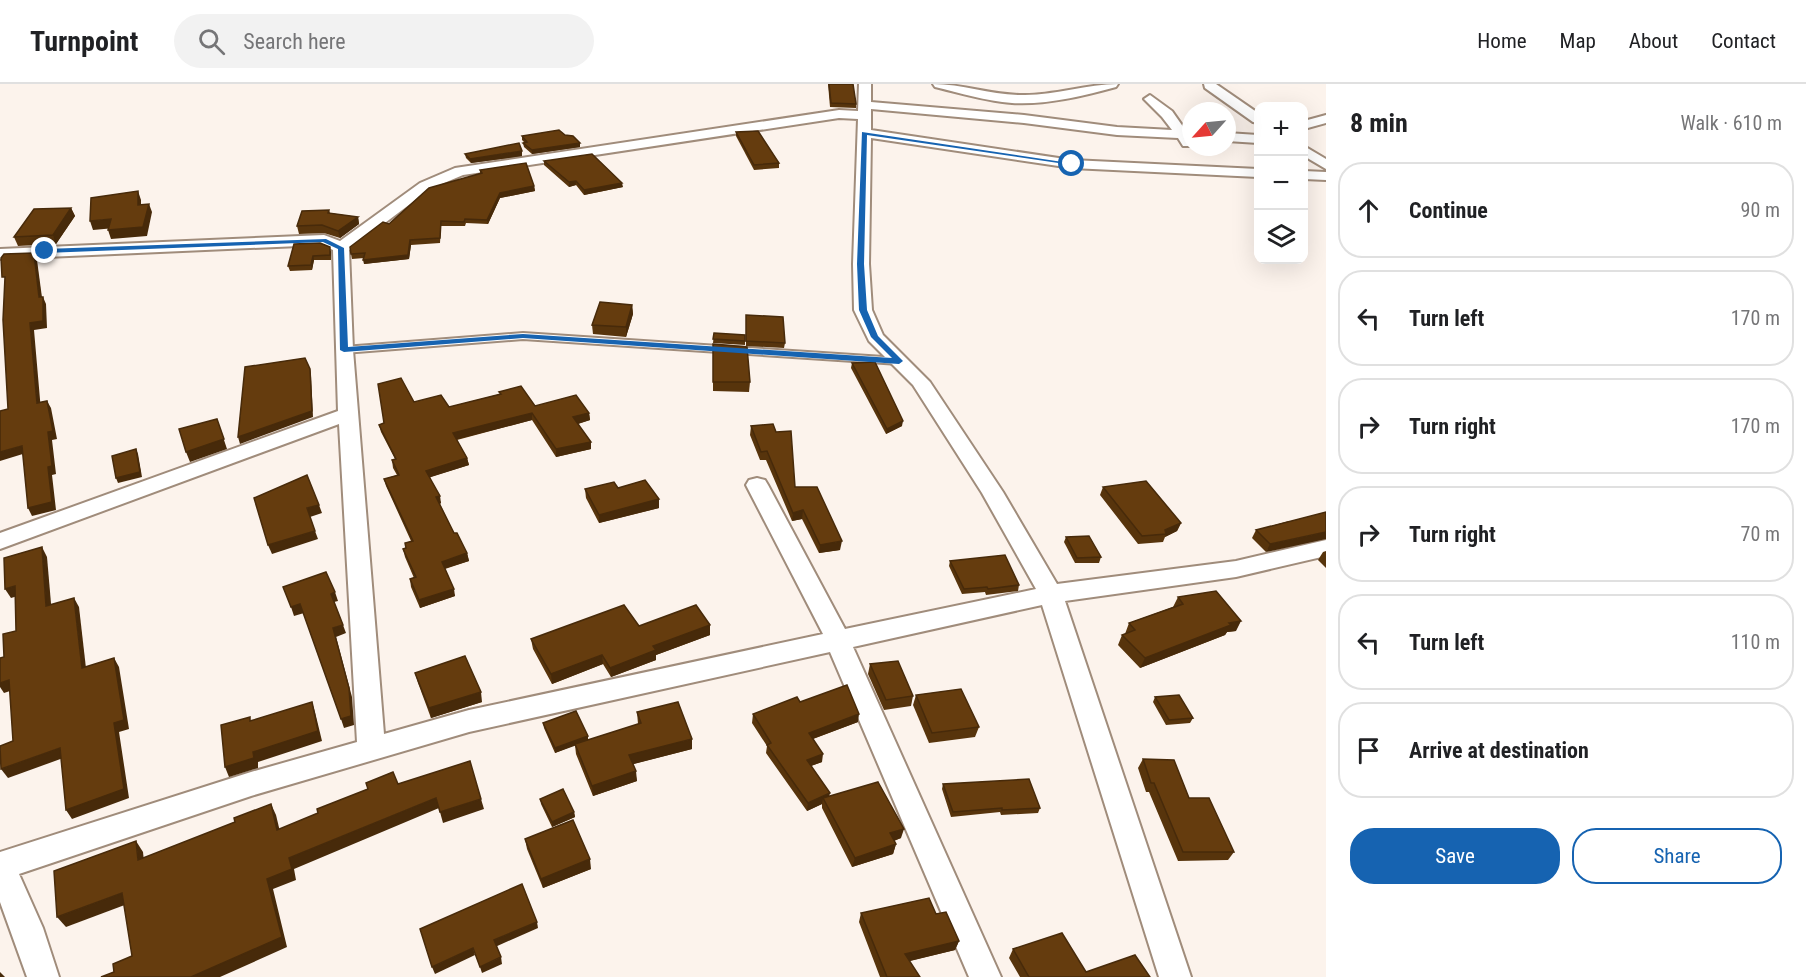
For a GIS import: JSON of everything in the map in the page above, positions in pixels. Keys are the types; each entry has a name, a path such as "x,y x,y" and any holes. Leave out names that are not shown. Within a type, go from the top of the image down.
{"street":[{"path":"939,84 974,93 1013,99 1050,96 1112,84"},
{"path":"1209,85 1254,116"},
{"path":"1150,99 1182,130"},
{"path":"341,248 425,186 460,171 864,109 1024,119 1106,130 1182,135"},
{"path":"864,109 1072,164 1254,173"},
{"path":"864,109 861,264 863,310 875,337 927,392 992,492 1051,594 1175,977"},
{"path":"1308,124 1326,119"},
{"path":"1236,138 1254,139"},
{"path":"1308,153 1326,165"},
{"path":"1198,156 1210,171"},
{"path":"1308,175 1326,176"},
{"path":"0,254 324,240 341,248"},
{"path":"341,248 344,350 371,749"},
{"path":"0,541 348,414"},
{"path":"757,485 838,640 985,977"},
{"path":"43,977 27,928 0,866 251,784 469,721 1051,594 1236,569 1326,548"}],"lane":[{"path":"344,350 523,336 899,361"}],"building":[{"path":"829,84 853,84 856,104 831,103"},
{"path":"559,130 565,135 573,136 580,143 532,150 523,143 527,142 522,136"},
{"path":"758,131 779,163 754,165 736,132"},
{"path":"519,143 522,151 470,159 465,154"},
{"path":"592,154 622,183 584,190 576,181 569,182 544,161"},
{"path":"526,163 534,186 500,193 487,220 441,221 440,238 410,240 408,255 363,260 365,253 351,254 350,247 383,222 389,224 429,188 482,173 480,170"},
{"path":"138,191 138,205 149,204 143,227 108,230 111,219 90,221 91,198"},
{"path":"71,208 53,235 14,237 34,209"},
{"path":"329,210 328,213 358,217 338,231 322,225 297,226 302,211"},
{"path":"320,243 330,247 330,255 313,256 311,265 288,266 294,244"},
{"path":"34,253 39,297 43,297 43,321 30,323 37,403 47,401 53,431 48,432 52,466 48,467 52,502 28,508 22,446 0,452 0,411 8,409 3,320 5,277 2,277 1,258 4,254"},
{"path":"600,302 632,305 626,327 592,325"},
{"path":"746,315 783,317 785,343 746,341"},
{"path":"714,333 745,335 745,341 713,339"},
{"path":"713,344 747,347 750,382 713,382"},
{"path":"305,358 310,369 312,411 238,437 245,367"},
{"path":"875,362 903,421 887,429 852,363"},
{"path":"401,378 414,402 441,395 449,407 501,394 499,392 521,386 535,406 576,395 589,413 573,417 591,442 556,449 532,413 453,433 467,458 426,471 440,496 436,497 454,533 457,533 467,553 442,562 454,589 419,600 410,579 416,577 403,549 406,548 405,543 413,541 384,479 399,475 392,460 396,459 379,425 384,423 378,384"},
{"path":"217,419 224,439 186,452 179,429"},
{"path":"773,424 776,432 791,431 795,487 817,487 842,541 820,545 803,510 793,513 767,451 761,452 751,426"},
{"path":"136,449 140,472 116,478 112,456"},
{"path":"307,475 319,505 307,508 315,531 268,545 254,498"},
{"path":"645,480 659,499 599,515 585,489 614,482 618,488"},
{"path":"1146,481 1181,523 1165,530 1166,534 1142,536 1103,487"},
{"path":"1326,512 1326,532 1270,544 1256,530"},
{"path":"1089,536 1101,557 1077,558 1066,537"},
{"path":"42,547 46,606 74,598 82,668 114,658 124,720 114,723 124,789 66,810 60,748 1,769 0,746 13,741 9,680 0,683 0,658 4,657 3,634 16,631 15,586 5,589 4,558"},
{"path":"1005,555 1019,585 964,589 950,561"},
{"path":"326,572 335,592 331,594 343,625 333,628 349,688 351,716 341,719 300,604 291,607 283,587"},
{"path":"1216,591 1241,621 1229,623 1231,625 1145,658 1122,635 1135,630 1129,623 1183,604 1178,597"},
{"path":"624,605 639,626 696,605 710,625 653,646 656,650 610,668 602,655 551,674 531,639"},
{"path":"465,656 481,692 429,708 415,673"},
{"path":"898,661 913,696 886,700 870,664"},
{"path":"847,685 859,714 809,733 823,754 807,760 830,793 808,803 767,745 771,743 753,714 797,697 800,702"},
{"path":"961,689 979,727 932,733 916,695"},
{"path":"1179,695 1193,718 1169,720 1155,697"},
{"path":"312,702 318,731 253,752 254,758 225,767 221,725 250,717 250,721"},
{"path":"678,702 692,739 629,755 636,771 592,786 575,744 641,723 637,712"},
{"path":"576,711 588,736 555,748 543,723"},
{"path":"1143,759 1174,760 1189,798 1209,798 1234,852 1183,852 1154,783 1151,783"},
{"path":"470,761 481,799 440,812 436,798 289,858 292,869 267,879 282,937 191,977 101,977 114,972 113,964 132,956 122,893 57,917 54,871 136,841 138,860 235,822 234,818 271,804 277,830 318,813 317,809 368,789 366,783 393,772 398,784"},
{"path":"1029,779 1040,808 953,812 943,784"},
{"path":"878,782 904,829 890,833 896,844 855,858 823,798"},
{"path":"563,789 574,812 552,822 540,799"},
{"path":"573,820 590,859 541,879 525,839"},
{"path":"522,884 537,922 494,940 501,957 480,967 473,948 432,967 420,929"},
{"path":"929,898 936,914 946,912 959,941 905,954 920,977 887,977 861,913"},
{"path":"1062,933 1086,972 1135,955 1150,977 1029,977 1013,949"}],"route":[{"path":"45,251 324,240 341,248 344,350 523,336 899,361 875,337 863,310 861,264 864,133 1072,164"}]}
